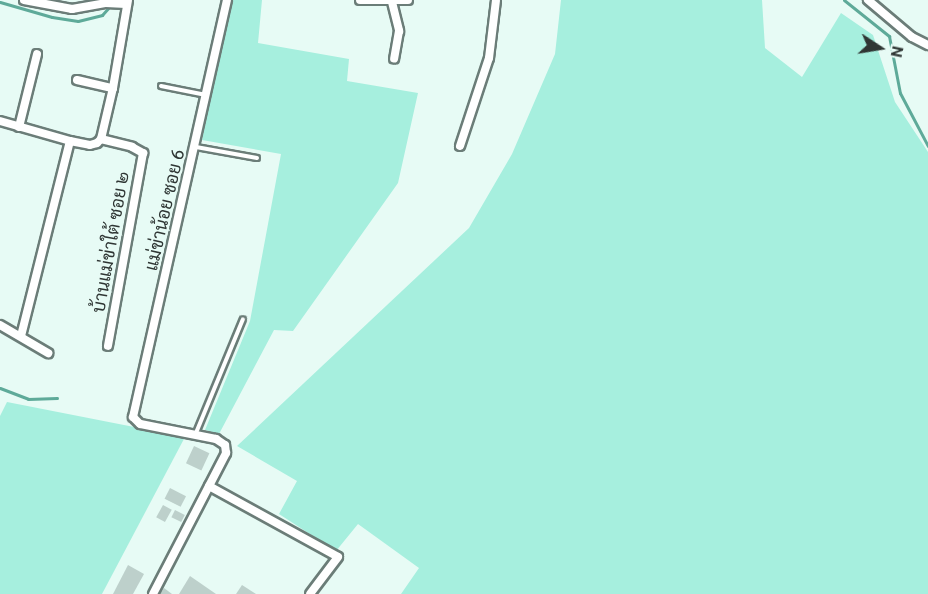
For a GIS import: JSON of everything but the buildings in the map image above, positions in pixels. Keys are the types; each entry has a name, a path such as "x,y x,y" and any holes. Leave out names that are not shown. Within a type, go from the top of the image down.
{"street":[{"path":"0,132 2,122 90,145 101,139 113,88 125,2 72,9 24,0"},
{"name":"แม่ข่าน้อย ซอย 6","path":"196,433 140,424 133,417 196,147 227,0"},
{"path":"360,0 392,2 408,0"},
{"path":"460,146 489,58 496,0"},
{"path":"868,0 912,37 928,45"},
{"path":"877,9 885,0"},
{"path":"392,2 399,31 394,58"},
{"path":"19,127 37,54"},
{"path":"77,80 113,88"},
{"name":"บ้านแม่ข่าใต้ ซอย ๒","path":"101,139 132,147 143,153 108,345"},
{"path":"21,336 70,141"},
{"path":"0,325 48,353"},
{"path":"153,594 226,453 225,445 216,439 196,433"},
{"path":"209,486 338,557 310,594"}],"lane":[{"path":"161,86 207,95"},
{"path":"196,147 256,158"},
{"path":"196,433 243,319"}],"green space":[{"path":"231,0 262,0 258,43 349,59 347,81 418,93 398,183 293,331 274,330 219,434 205,430 250,321 281,154 202,140"},
{"path":"561,0 762,0 765,48 802,77 841,13 873,35 895,102 928,152 928,594 401,594 419,568 358,524 336,551 279,514 297,481 237,446 469,228 512,154 555,54"},
{"path":"7,402 185,437 102,594 0,594 0,416"}],"waterway":[{"path":"844,0 889,36 900,93 928,146"},
{"path":"0,2 52,17 78,21 102,15 112,4"},
{"path":"0,388 28,399 57,398"}]}
